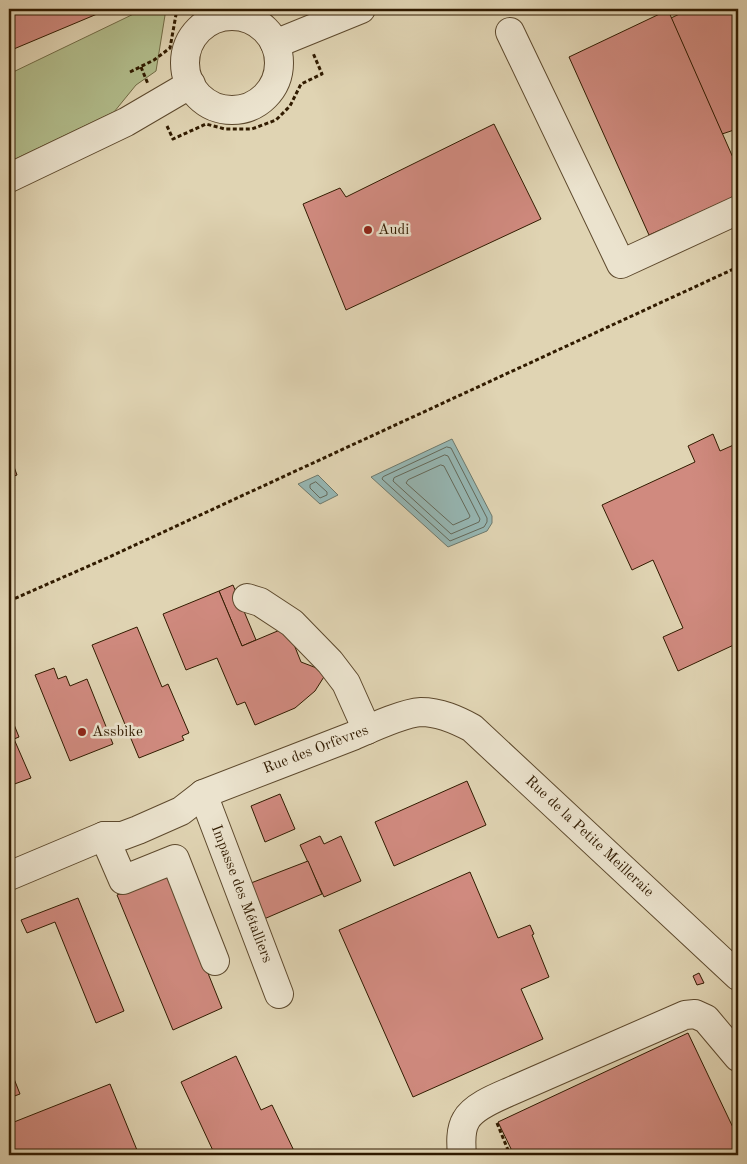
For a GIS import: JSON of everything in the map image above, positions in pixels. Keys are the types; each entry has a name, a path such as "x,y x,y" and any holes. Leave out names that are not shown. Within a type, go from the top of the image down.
{"street":[{"path":"275,44 361,9"},
{"path":"209,15 244,18 262,27 275,44 279,57 275,83 268,94 252,105 233,110 220,108 208,103 198,95 191,84 186,60 188,48 209,15"},
{"path":"510,32 621,264 738,210"},
{"path":"9,178 126,122 191,84"},
{"path":"247,598 260,602 292,624 330,662 346,683 367,730"},
{"name":"Rue des Orfèvres","path":"9,876 104,836 116,821 176,796 204,794 407,715 420,712 430,713"},
{"name":"Rue de la Petite Meilleraie","path":"430,713 457,720 472,728 738,976"},
{"name":"Impasse des Métalliers","path":"204,794 279,994"},
{"path":"104,836 122,880 174,859 216,961"},
{"path":"462,1155 461,1136 466,1120 481,1105 685,1015 695,1014 706,1018 738,1057"}],"path":[{"path":"130,72 154,60 170,48 177,9"},
{"path":"254,9 260,14 271,9"},
{"path":"141,67 173,139 206,124 225,129 252,129 276,120 290,106 301,84 322,74 304,32"},
{"path":"9,601 107,558 738,267"},
{"path":"488,1102 510,1155"}],"green space":[{"path":"144,9 166,9 156,71 136,85 114,112 9,162 9,74"}],"water":[{"path":"452,439 492,516 492,523 487,531 448,547 371,477"},
{"path":"318,475 338,495 320,504 298,484"}],"building":[{"path":"9,9 109,9 9,51"},
{"path":"690,9 738,9 738,143 734,130 722,134 671,18"},
{"path":"668,10 738,169 738,195 649,235 569,57"},
{"path":"494,124 541,219 346,310 303,204 340,188 346,197"},
{"path":"713,434 720,451 738,443 738,643 678,671 663,637 683,628 653,560 632,570 602,505 695,462 688,446"},
{"path":"9,453 17,475 9,478"},
{"path":"233,585 256,640 242,646 219,591"},
{"path":"219,591 242,646 287,627 301,662 327,672 315,691 295,708 255,725 245,702 237,705 217,658 186,670 163,614"},
{"path":"137,627 162,687 168,684 189,733 182,736 184,740 139,758 92,645"},
{"path":"54,668 58,679 66,676 70,686 87,679 113,744 70,761 35,675"},
{"path":"9,712 19,737 9,741"},
{"path":"14,739 31,778 9,786 9,741"},
{"path":"467,781 486,825 394,866 375,822"},
{"path":"280,794 295,829 265,842 251,806"},
{"path":"320,836 324,844 341,836 361,881 324,897 300,845"},
{"path":"308,861 322,894 264,919 251,883"},
{"path":"470,872 498,938 530,925 534,934 532,935 549,977 521,989 543,1039 413,1097 339,930"},
{"path":"168,874 222,1008 173,1030 117,895"},
{"path":"78,898 124,1011 96,1023 55,922 27,933 21,920"},
{"path":"699,973 704,983 697,985 693,976"},
{"path":"688,1033 738,1138 738,1155 514,1155 498,1122"},
{"path":"236,1056 261,1110 272,1105 296,1155 215,1155 181,1082"},
{"path":"9,1066 20,1094 9,1098"},
{"path":"110,1084 139,1155 9,1155 9,1124"}],"place":[{"name":"Audi","path":"368,230"},
{"name":"Assbike","path":"82,732"}]}
